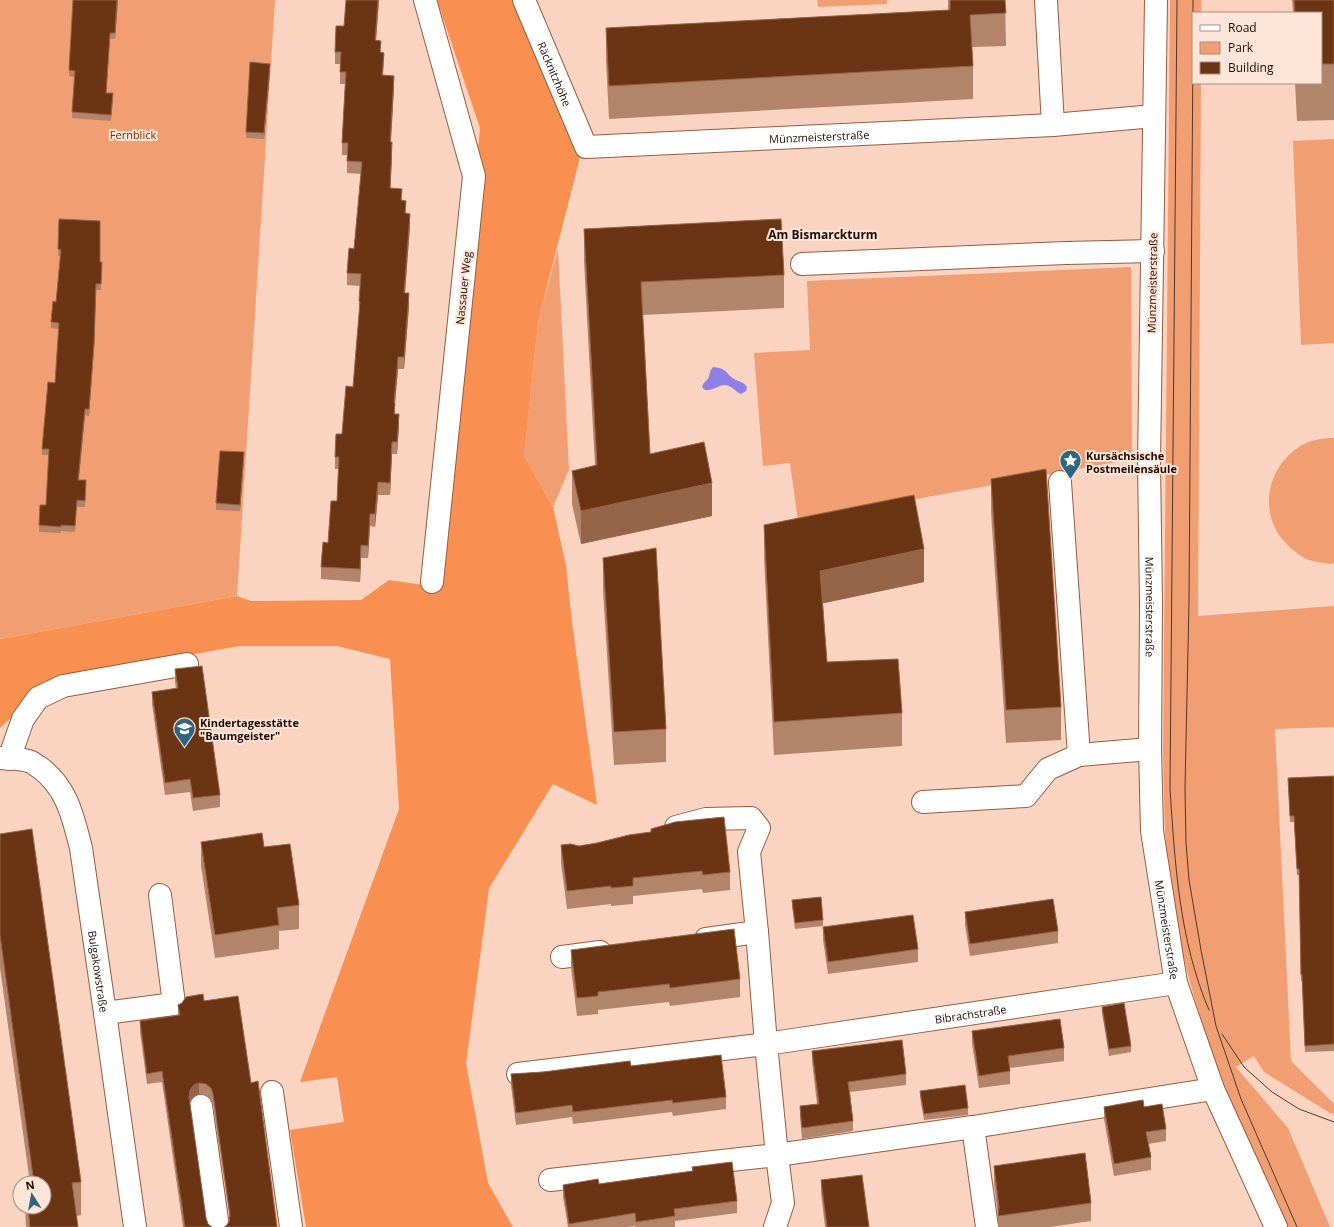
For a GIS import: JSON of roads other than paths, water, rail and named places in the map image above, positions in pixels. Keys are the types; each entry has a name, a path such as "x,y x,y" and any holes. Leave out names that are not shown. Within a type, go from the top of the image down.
{"street":[{"name":"Nassauer Weg","path":"425,0 474,176 432,582"},
{"name":"Räcknitzhöhe","path":"524,0 586,147"},
{"path":"1046,0 1052,125"},
{"name":"Münzmeisterstraße","path":"1156,0 1149,461 1151,604 1150,749 1152,831 1176,983 1213,1089 1276,1227"},
{"name":"Münzmeisterstraße","path":"586,147 1052,125 1154,116"},
{"path":"802,264 1066,253 1153,251"},
{"path":"1060,482 1079,755"},
{"path":"4,758 23,719 38,698 63,686 187,664"},
{"path":"923,802 1026,796 1048,769 1079,755 1150,749"},
{"name":"Bulgakowstraße","path":"4,758 31,762 48,773 60,789 69,805 81,848 135,1227"},
{"path":"654,833 706,819 751,818 758,828 749,852 776,1155 783,1203 775,1227"},
{"path":"105,1013 174,1004 160,895"},
{"path":"687,941 757,932"},
{"path":"562,956 617,950"},
{"name":"Bibrachstraße","path":"518,1074 766,1044 1176,983"},
{"path":"550,1180 776,1155 973,1127 1213,1089"},
{"path":"272,1092 291,1227"},
{"path":"201,1106 218,1227"},
{"path":"973,1127 987,1227"}],"tram line":[{"path":"1177,0 1170,789 1180,901 1191,956 1209,1010"},
{"path":"1193,0 1193,12"},
{"path":"1193,84 1189,601 1185,788 1186,843 1189,880 1216,1026 1241,1099 1297,1227"},
{"path":"1222,1034 1244,1067 1272,1092 1299,1109 1334,1122"}],"place":[{"name":"Kursächsische Postmeilensäule","path":"1071,480"},
{"name":"Kindertagesstätte \"Baumgeister\"","path":"185,748"}],"district":[{"name":"Am Bismarckturm","path":"823,234"}],"park label":[{"name":"Fernblick","path":"133,134"}]}
